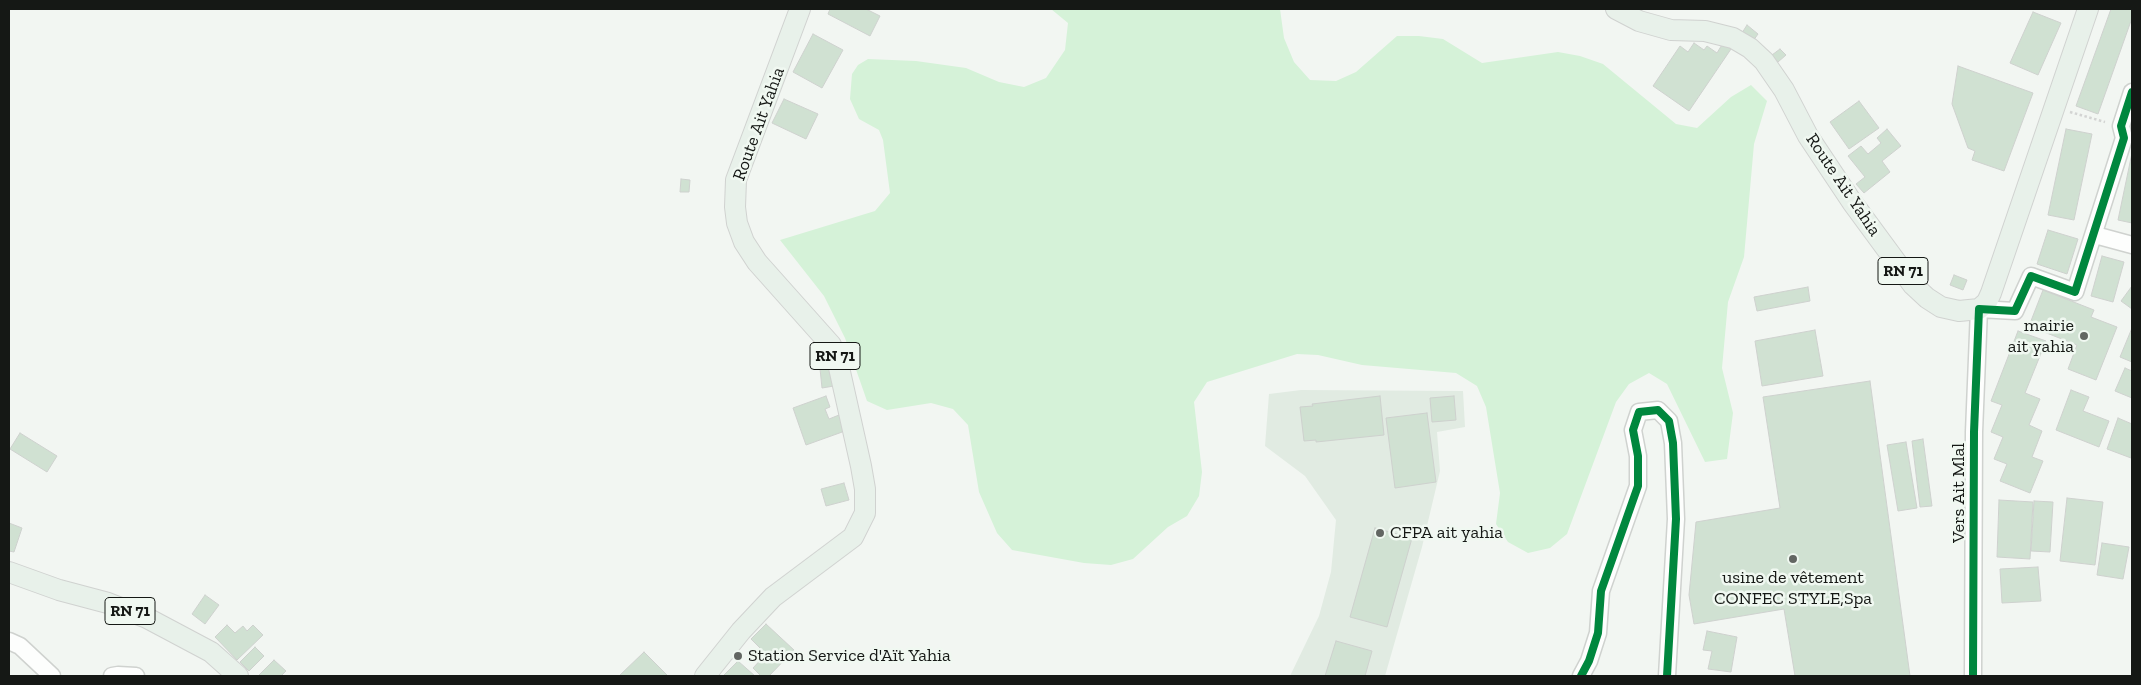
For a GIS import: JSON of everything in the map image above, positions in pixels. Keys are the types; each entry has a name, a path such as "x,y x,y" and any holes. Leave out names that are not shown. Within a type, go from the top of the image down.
{"main road":[{"name":"Route Ait Yahia","path":"704,676 741,631 773,597 853,537 865,513 865,489 861,466 838,363 831,345 757,262 744,242 737,223 735,207 736,180 800,9"},
{"name":"Route Ait Yahia","path":"1616,9 1639,21 1671,30 1705,31 1733,38 1750,48 1764,61 1784,90 1808,136 1852,202 1913,285 1940,307 1959,311 1979,309"},
{"path":"1979,309 1987,302 1991,293 2088,9"},
{"name":"RN 71","path":"9,572 59,590 108,603 147,618 211,652 238,676"}],"street":[{"path":"1979,309 2014,311 2031,276 2075,292 2124,138 2121,126 2132,92"},
{"path":"2094,235 2132,245"},
{"name":"Vers Ait Mlal","path":"1974,676 1974,432 1979,309"},
{"path":"1581,676 1589,662 1598,634 1601,591 1638,486 1638,456 1633,430 1639,412 1658,410 1669,421 1672,436 1676,519 1667,676"},
{"path":"9,642 20,646 52,676"},
{"path":"112,676 136,676"}],"path":[{"path":"2054,108 2121,126"}],"shaded area":[{"name":"CFPA ait yahia","path":"1301,390 1463,391 1465,427 1437,432 1440,471 1422,547 1385,676 1290,676 1319,616 1331,572 1336,520 1305,476 1265,446 1269,394"}],"green space":[{"path":"1051,9 1280,9 1284,38 1294,62 1310,80 1336,81 1356,72 1397,36 1443,39 1482,63 1558,52 1580,56 1603,64 1676,124 1697,128 1731,97 1751,85 1767,101 1754,144 1744,257 1728,302 1722,368 1733,413 1727,459 1705,462 1667,384 1649,373 1629,384 1616,402 1567,534 1550,548 1528,553 1508,542 1496,524 1500,493 1486,407 1477,386 1456,373 1362,365 1318,355 1297,354 1207,382 1194,402 1202,472 1199,496 1187,516 1168,527 1133,559 1111,565 1084,563 1012,550 997,533 979,492 968,425 953,409 931,403 887,410 867,401 845,338 824,296 780,240 875,211 890,193 883,140 879,130 859,119 850,99 852,74 858,65 868,59 916,61 966,68 999,82 1024,87 1046,78 1065,50 1068,23"}],"building":[{"path":"830,9 866,9 880,16 870,36 828,14"},
{"path":"2111,9 2132,9 2132,18 2098,114 2076,106"},
{"path":"2033,12 2061,23 2038,75 2010,63"},
{"path":"1747,25 1758,34 1753,41 1742,33"},
{"path":"813,34 843,50 822,88 793,72"},
{"path":"1694,43 1704,50 1707,46 1717,53 1723,43 1731,49 1689,111 1653,86 1680,46 1688,52"},
{"path":"1780,49 1786,55 1778,62 1772,55"},
{"path":"1958,66 2033,93 2004,171 1972,160 1975,151 1968,148 1952,104"},
{"path":"784,99 818,114 806,139 772,123"},
{"path":"1859,101 1879,128 1849,149 1830,122"},
{"path":"1887,129 1901,146 1882,161 1890,172 1864,193 1856,184 1865,177 1848,156 1861,146 1868,154 1881,143 1877,138"},
{"path":"2066,129 2092,134 2074,220 2048,215"},
{"path":"2132,153 2132,223 2118,220"},
{"path":"681,179 690,180 689,192 680,192"},
{"path":"2048,230 2078,239 2067,274 2037,264"},
{"path":"2102,256 2124,262 2113,302 2091,296"},
{"path":"1954,275 1967,280 1963,290 1950,285"},
{"path":"2132,286 2132,309 2121,301"},
{"path":"1808,287 1810,301 1757,311 1754,297"},
{"name":"mairie ait yahia","path":"2043,290 2094,310 2091,317 2117,327 2096,380 2068,369 2077,345 2029,326"},
{"path":"2132,328 2132,362 2120,357"},
{"path":"1815,330 1823,376 1762,386 1755,341"},
{"path":"2018,331 2046,341 2025,393 2040,399 2029,425 2042,431 2032,457 2043,461 2030,493 2000,481 2007,464 1994,459 2003,437 1991,432 2002,405 1991,401"},
{"path":"831,358 834,386 822,388 819,359"},
{"path":"2125,368 2132,371 2132,398 2115,391"},
{"name":"usine de vêtement CONFEC STYLE,Spa","path":"1870,381 1910,676 1795,676 1784,609 1694,624 1689,595 1696,522 1780,508 1763,397"},
{"path":"2071,390 2089,397 2083,411 2109,421 2099,447 2056,430"},
{"path":"826,396 830,407 825,409 829,419 839,415 845,431 806,445 793,408"},
{"path":"1380,396 1384,435 1316,442 1316,440 1304,441 1300,407"},
{"path":"1454,396 1456,420 1432,422 1430,398"},
{"path":"1427,413 1436,482 1395,488 1386,418"},
{"path":"2118,418 2132,424 2131,458 2107,449"},
{"path":"20,433 57,456 47,472 10,449"},
{"path":"1923,439 1932,506 1920,507 1912,441"},
{"path":"1906,442 1917,508 1898,511 1887,445"},
{"path":"844,483 849,500 826,506 821,489"},
{"path":"2067,498 2103,502 2095,565 2060,561"},
{"path":"1999,500 2033,502 2030,559 1997,557"},
{"path":"2034,501 2053,502 2050,552 2031,551"},
{"path":"9,523 22,528 14,552 9,551"},
{"path":"1375,528 1412,538 1387,627 1350,617"},
{"path":"2102,543 2129,547 2123,579 2097,575"},
{"path":"2038,567 2041,601 2002,603 2000,569"},
{"path":"205,595 219,605 205,624 192,614"},
{"path":"766,624 794,650 769,676 761,676 753,668 766,654 751,639"},
{"path":"227,625 235,633 243,626 247,631 253,625 263,635 237,660 215,637"},
{"path":"1707,631 1737,637 1731,672 1708,669 1712,651 1703,650"},
{"path":"1336,641 1372,651 1365,676 1325,676"},
{"path":"255,647 264,656 249,671 240,662"},
{"path":"644,652 668,676 619,676"},
{"path":"274,660 286,671 281,676 258,676"},
{"path":"738,661 755,676 723,676"}],"cycle path":[{"path":"1973,676 1974,432 1979,309 2015,311 2031,276 2075,292 2124,138 2121,126 2132,92"},
{"path":"1581,676 1589,661 1598,633 1601,591 1638,486 1638,456 1633,430 1639,412 1658,410 1669,421 1673,443 1676,519 1667,676"}],"place":[{"name":"mairie ait yahia","path":"2084,336"},
{"name":"CFPA ait yahia","path":"1380,533"},
{"name":"usine de vêtement CONFEC STYLE,Spa","path":"1793,559"},
{"name":"Station Service d'Aït Yahia","path":"738,656"}]}
